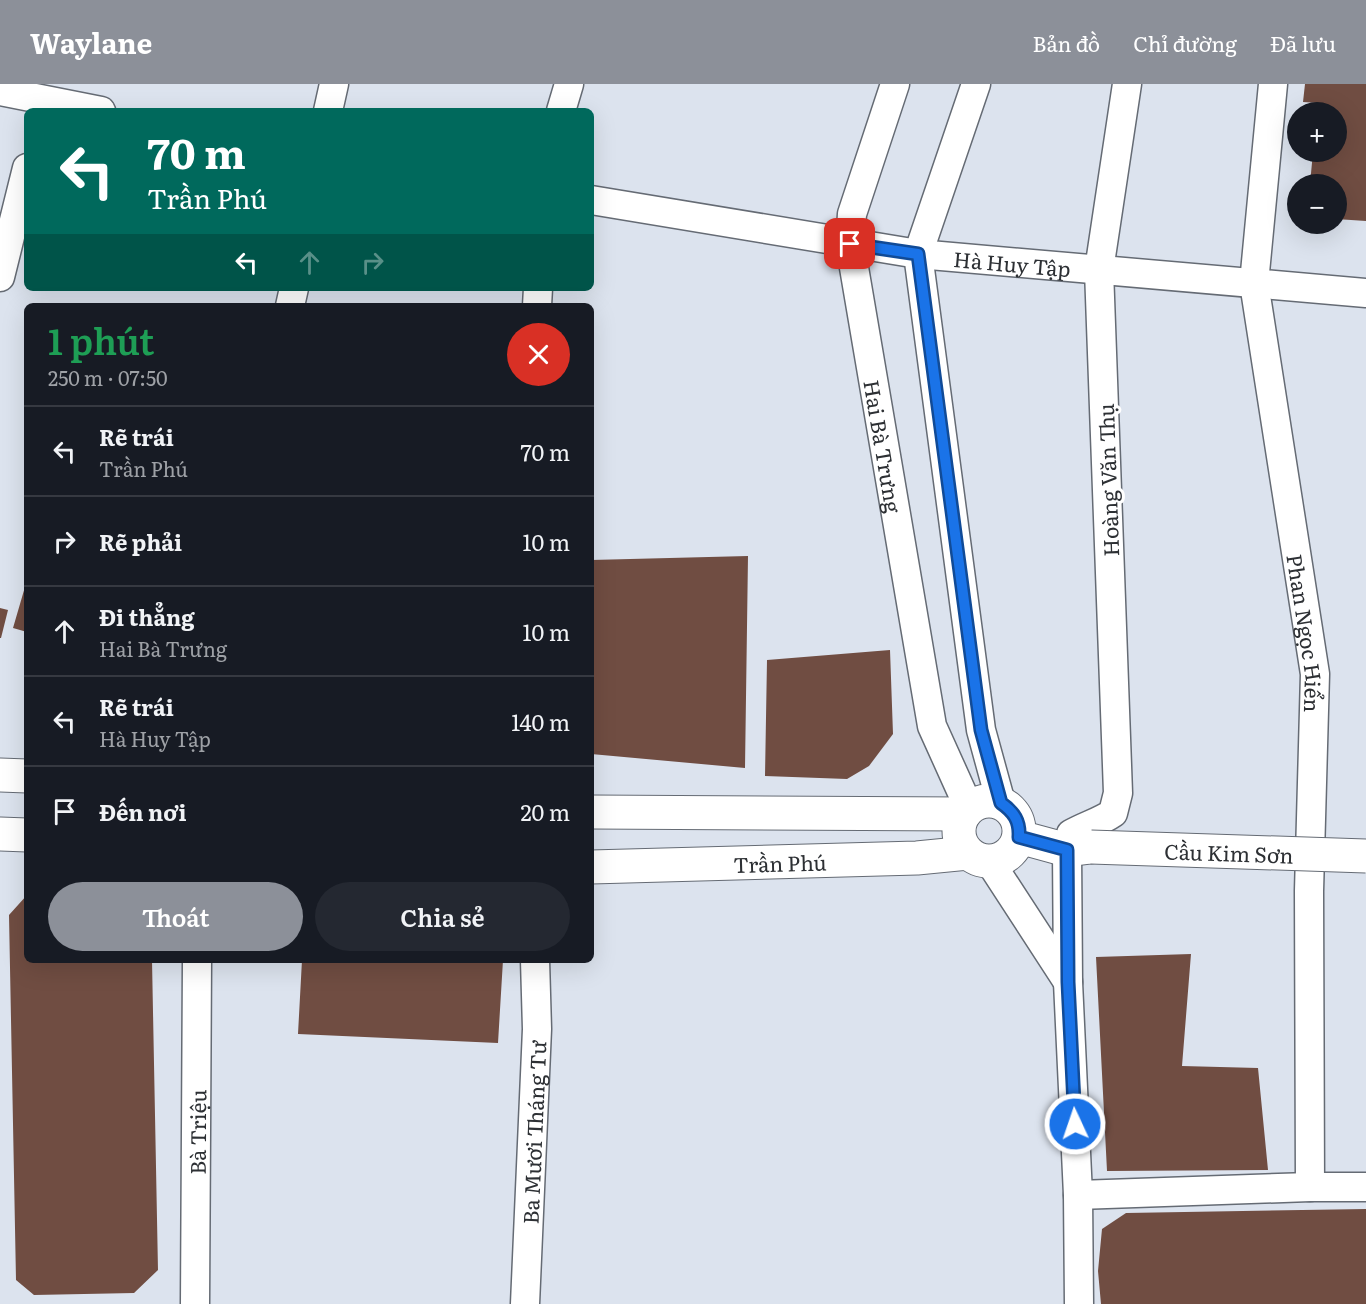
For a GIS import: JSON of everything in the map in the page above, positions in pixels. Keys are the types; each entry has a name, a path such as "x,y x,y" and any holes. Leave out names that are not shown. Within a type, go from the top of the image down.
{"main road":[{"path":"0,775 24,777"},
{"path":"594,812 966,811 980,802 991,801 1001,803 1016,817 1019,837 1015,847 1008,855 979,858 960,842 958,833 966,811"},
{"path":"0,834 24,835"},
{"path":"1019,837 1079,849"},
{"name":"Cầu Kim Sơn","path":"1079,849 1366,856"},
{"name":"Trần Phú","path":"594,867 979,858"}],"street":[{"path":"329,108 334,84"},
{"path":"562,108 569,84"},
{"name":"Hai Bà Trưng","path":"895,84 852,214 850,244 932,726 966,811"},
{"path":"976,84 918,254 981,730 1001,803"},
{"name":"Hoàng Văn Thụ","path":"1079,849 1071,834 1100,822 1113,813 1118,793 1100,270 1127,84"},
{"name":"Phan Ngọc Hiển","path":"1273,84 1254,283 1315,674 1309,891 1310,1187"},
{"path":"0,91 88,108"},
{"path":"0,277 24,180"},
{"name":"Hà Huy Tập","path":"594,201 918,254 1366,293"},
{"path":"1079,849 1068,982 1078,1196 1079,1304"},
{"path":"979,858 1068,982"},
{"name":"Bà Triệu","path":"195,1304 197,963"},
{"name":"Ba Mươi Tháng Tư","path":"525,1304 537,1029 535,963"},
{"path":"1078,1196 1366,1187"}],"building":[{"path":"1305,84 1366,84 1366,221 1347,220 1347,174 1311,174 1312,162 1347,162 1347,102 1303,102"},
{"path":"748,556 745,768 594,754 594,560"},
{"path":"24,590 24,631 13,628"},
{"path":"0,608 8,610 1,638 0,638"},
{"path":"890,650 893,734 869,766 847,779 765,776 767,660"},
{"path":"24,898 24,963 152,963 158,1270 134,1293 34,1295 16,1280 9,915"},
{"path":"1191,954 1182,1066 1258,1068 1268,1170 1107,1171 1096,957"},
{"path":"302,963 503,963 498,1043 298,1034"},
{"path":"1366,1209 1366,1304 1101,1304 1098,1271 1102,1229 1126,1213"}],"route":[{"path":"850,244 918,254 981,730 1001,803 1016,817 1019,837 1067,850 1068,982 1075,1124"}]}
